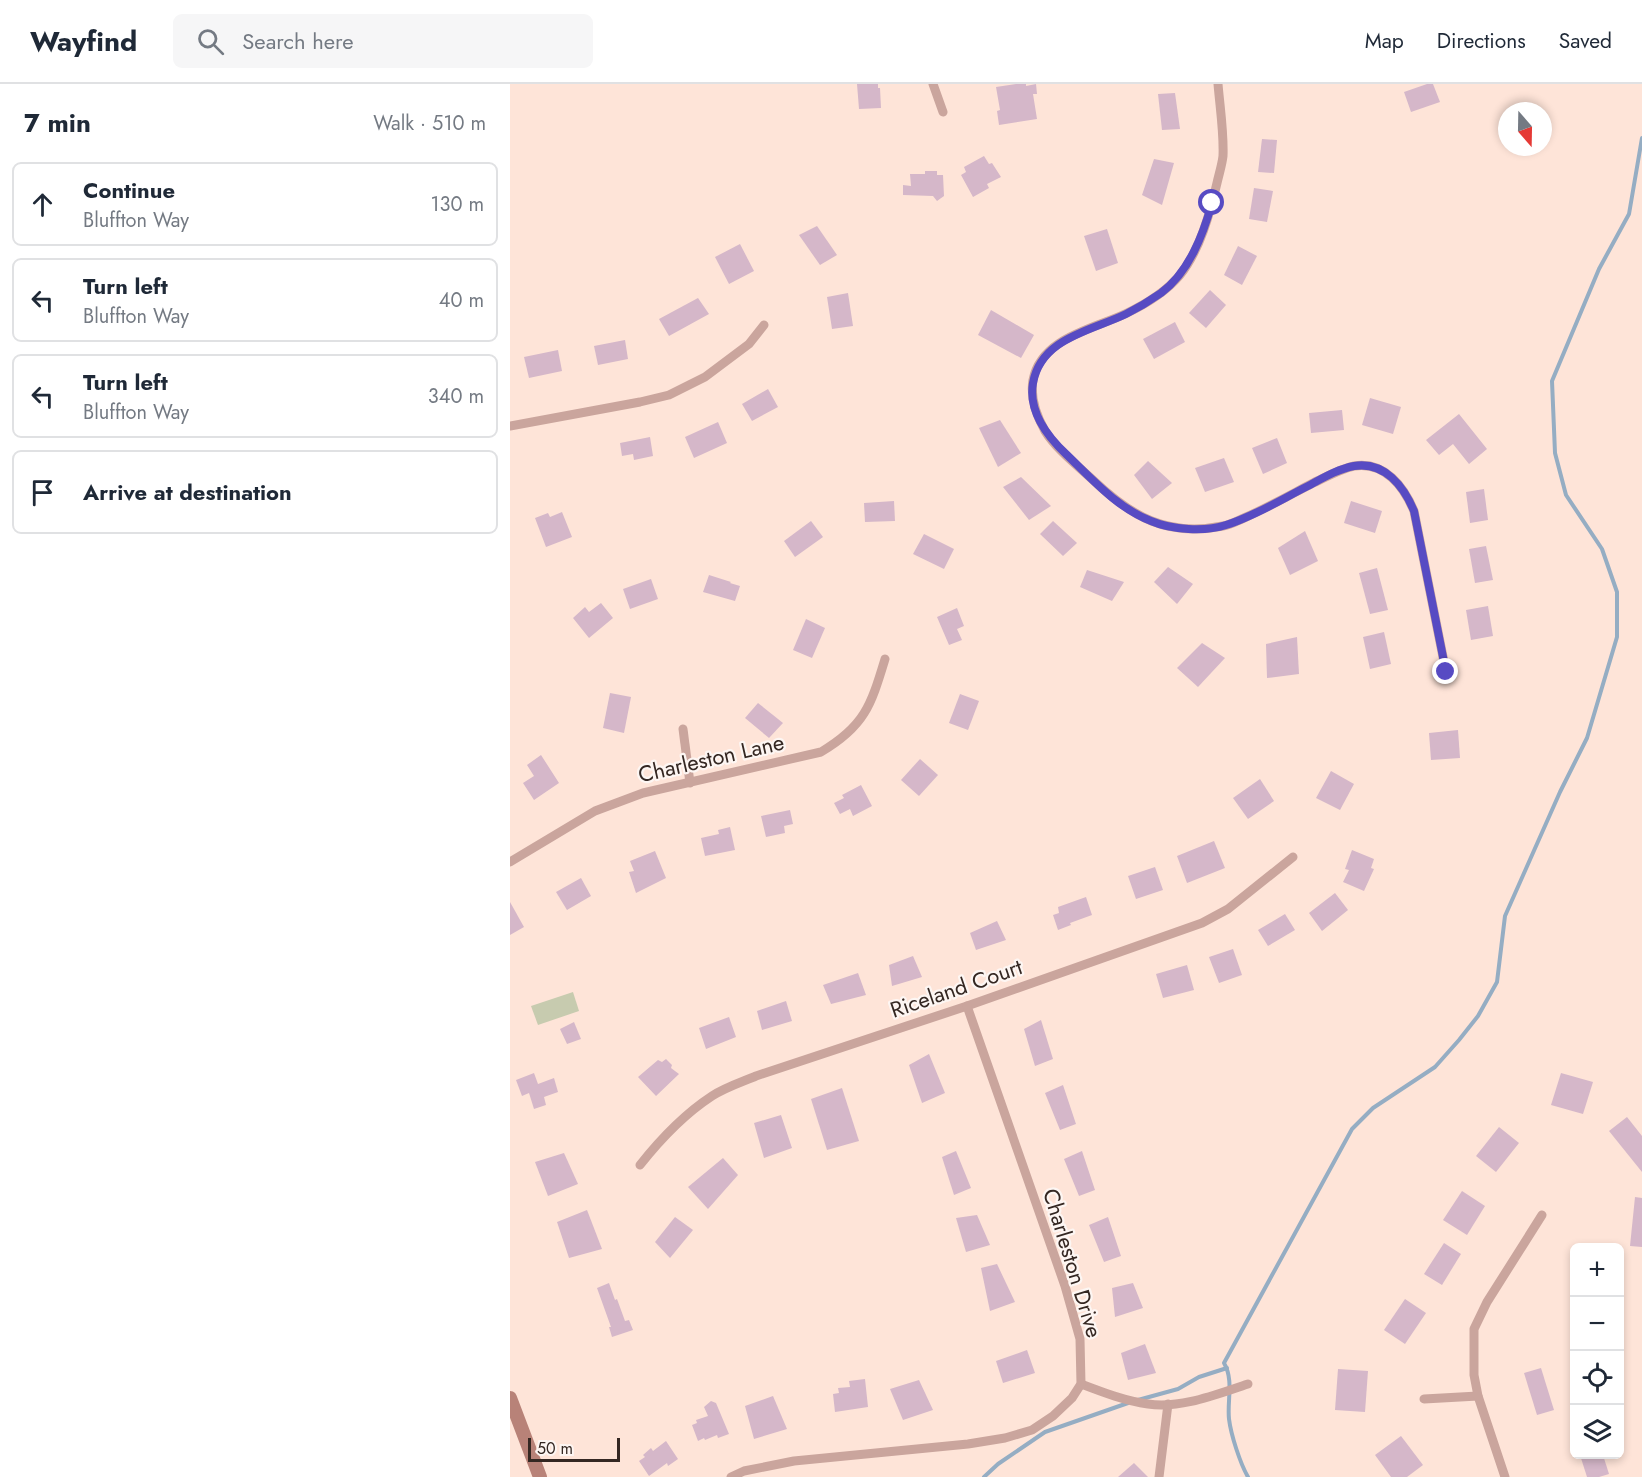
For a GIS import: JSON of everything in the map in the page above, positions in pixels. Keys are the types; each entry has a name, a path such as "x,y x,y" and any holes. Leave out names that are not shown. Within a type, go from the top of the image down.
{"street":[{"path":"933,84 943,112"},
{"path":"1218,84 1223,158 1206,224 1192,254 1180,274 1162,292 1127,313 1060,343 1045,356 1038,364 1034,375 1031,391 1034,405 1046,432 1106,493 1141,518 1162,526 1181,529 1224,526 1327,476 1355,466 1366,466 1389,475 1397,481 1408,496 1414,511 1446,672"},
{"path":"510,426 669,395 705,377 723,364 749,344 764,325"},
{"name":"Charleston Lane","path":"510,862 595,811 643,793 821,752 852,730 866,711 873,698 885,659"},
{"path":"683,729 690,783"},
{"name":"Riceland Court","path":"640,1165 657,1144 712,1096 756,1076 967,1006 1202,922 1228,909 1293,857"},
{"name":"Charleston Drive","path":"967,1006 1065,1286 1080,1339 1080,1384"},
{"path":"1504,1477 1473,1376 1474,1329 1487,1302 1542,1215"},
{"path":"731,1477 744,1471 794,1461 968,1444 1005,1438 1032,1430 1053,1416 1072,1398 1080,1384 1107,1394 1149,1404 1168,1404 1200,1399 1248,1384"},
{"path":"1424,1398 1478,1396"},
{"path":"510,1398 538,1476"},
{"path":"1159,1477 1168,1404"}],"green space":[{"path":"573,992 579,1011 538,1025 531,1006"}],"building":[{"path":"857,84 878,84 881,108 859,109"},
{"path":"1026,84 1026,86 1036,84 1037,94 1033,94 1037,119 999,125 997,111 1000,110 996,87"},
{"path":"1433,84 1440,102 1411,112 1404,92"},
{"path":"1175,93 1180,129 1162,130 1158,94"},
{"path":"1262,139 1277,140 1274,173 1258,172"},
{"path":"984,156 989,164 992,163 1001,177 987,184 989,188 973,197 961,175 966,172 964,167"},
{"path":"1154,159 1174,163 1162,205 1142,195"},
{"path":"925,171 937,171 937,175 943,175 944,196 937,201 933,196 903,195 903,185 911,186 910,174 925,174"},
{"path":"1254,188 1273,191 1267,222 1249,219"},
{"path":"817,226 837,255 820,265 799,235"},
{"path":"1107,229 1118,263 1096,271 1084,236"},
{"path":"740,244 754,271 729,284 715,257"},
{"path":"1238,246 1257,256 1242,285 1224,275"},
{"path":"1210,290 1226,305 1206,328 1189,313"},
{"path":"848,293 853,326 832,329 827,297"},
{"path":"698,298 709,314 669,336 659,319"},
{"path":"991,310 1034,335 1021,358 978,335"},
{"path":"1175,322 1185,342 1154,359 1143,339"},
{"path":"625,340 628,359 598,365 594,346"},
{"path":"558,350 562,371 529,378 524,357"},
{"path":"768,389 778,407 752,421 742,404"},
{"path":"1370,398 1401,407 1393,434 1362,425"},
{"path":"1342,410 1344,430 1311,433 1309,413"},
{"path":"1459,414 1487,449 1469,464 1453,444 1439,455 1426,440"},
{"path":"1000,420 1021,453 998,467 979,428"},
{"path":"718,422 727,443 694,458 685,437"},
{"path":"650,437 653,456 634,460 633,454 622,456 620,443"},
{"path":"1277,438 1287,463 1263,474 1252,448"},
{"path":"1224,458 1234,482 1205,492 1195,468"},
{"path":"1148,461 1172,483 1152,499 1134,475"},
{"path":"1021,477 1051,506 1029,520 1003,487"},
{"path":"1484,489 1488,520 1470,523 1466,492"},
{"path":"894,501 895,521 865,522 864,503"},
{"path":"1351,501 1382,511 1375,533 1344,523"},
{"path":"562,512 572,537 546,547 535,518 548,513 550,517"},
{"path":"811,521 823,537 795,557 784,541"},
{"path":"1053,521 1077,543 1063,556 1040,534"},
{"path":"1305,531 1318,561 1290,575 1278,548"},
{"path":"924,534 954,549 944,569 913,554"},
{"path":"1486,546 1493,580 1475,583 1469,549"},
{"path":"1168,567 1193,584 1177,604 1154,582"},
{"path":"1377,568 1388,610 1370,614 1359,573"},
{"path":"1087,570 1124,582 1112,601 1080,587"},
{"path":"709,575 740,586 735,601 703,592"},
{"path":"651,579 658,599 630,609 623,589"},
{"path":"601,603 613,618 589,638 573,618 585,607 589,612"},
{"path":"1488,606 1493,636 1471,640 1466,610"},
{"path":"957,608 964,626 957,629 962,640 949,645 937,617"},
{"path":"806,619 825,628 812,658 793,650"},
{"path":"1384,632 1391,664 1370,669 1363,637"},
{"path":"1297,637 1299,674 1267,678 1266,644"},
{"path":"1202,643 1225,658 1198,687 1177,668"},
{"path":"610,693 631,697 624,733 603,728"},
{"path":"960,694 979,701 968,730 949,723"},
{"path":"758,703 783,723 769,738 745,718"},
{"path":"1458,730 1460,758 1431,760 1429,733"},
{"path":"541,755 559,783 534,800 523,783 534,776 527,765"},
{"path":"920,759 938,775 919,796 901,780"},
{"path":"1331,771 1354,784 1340,810 1316,798"},
{"path":"1260,779 1274,801 1248,819 1233,798"},
{"path":"861,785 872,806 853,816 850,809 840,814 834,803 844,798 842,795"},
{"path":"790,810 793,824 784,826 785,833 766,837 761,816"},
{"path":"730,827 735,850 705,856 701,838 719,834 718,830"},
{"path":"1214,841 1225,868 1187,883 1177,856"},
{"path":"1352,850 1374,859 1371,868 1374,869 1364,891 1343,882 1349,870 1345,869"},
{"path":"655,851 666,878 636,893 629,872 634,871 630,861"},
{"path":"1155,867 1163,890 1136,899 1128,876"},
{"path":"581,878 591,896 567,910 556,892"},
{"path":"1335,893 1348,910 1322,931 1309,913"},
{"path":"1086,897 1092,915 1058,930 1053,915 1059,913 1058,907"},
{"path":"510,902 524,927 510,935"},
{"path":"1285,914 1295,930 1268,946 1258,930"},
{"path":"997,921 1006,940 976,950 970,933"},
{"path":"1233,949 1242,975 1219,983 1209,957"},
{"path":"913,956 922,977 892,986 889,965"},
{"path":"1187,965 1194,990 1163,998 1156,974"},
{"path":"858,973 866,995 831,1004 823,985"},
{"path":"786,1001 792,1021 762,1030 757,1011"},
{"path":"729,1017 736,1037 706,1049 699,1028"},
{"path":"1041,1020 1053,1059 1035,1066 1024,1029"},
{"path":"574,1022 581,1039 567,1044 560,1029"},
{"path":"929,1054 945,1093 922,1103 909,1065"},
{"path":"666,1059 672,1065 671,1068 679,1074 656,1096 638,1077 658,1060 662,1062"},
{"path":"534,1073 538,1084 554,1078 558,1092 544,1097 546,1105 534,1109 529,1093 522,1096 516,1080"},
{"path":"1561,1073 1593,1082 1583,1114 1551,1105"},
{"path":"1063,1085 1076,1124 1060,1130 1045,1093"},
{"path":"842,1088 859,1141 827,1150 811,1099"},
{"path":"781,1115 792,1148 764,1158 754,1123"},
{"path":"1627,1117 1642,1136 1642,1172 1609,1131"},
{"path":"1499,1127 1519,1143 1496,1172 1476,1156"},
{"path":"956,1151 971,1188 954,1195 942,1157"},
{"path":"1082,1151 1095,1190 1079,1196 1064,1159"},
{"path":"564,1153 578,1184 548,1196 535,1162"},
{"path":"723,1158 738,1175 708,1209 688,1187"},
{"path":"1462,1191 1485,1206 1467,1235 1443,1220"},
{"path":"1635,1197 1642,1198 1642,1247 1630,1246"},
{"path":"587,1210 602,1249 569,1258 557,1222"},
{"path":"977,1215 990,1245 966,1252 956,1218"},
{"path":"675,1217 693,1230 670,1258 655,1242"},
{"path":"1108,1217 1121,1256 1104,1262 1089,1225"},
{"path":"1444,1243 1461,1254 1442,1285 1424,1274"},
{"path":"997,1264 1015,1302 990,1311 981,1268"},
{"path":"609,1283 625,1321 629,1320 633,1330 612,1337 609,1327 611,1327 597,1288"},
{"path":"1133,1283 1143,1308 1115,1317 1112,1288"},
{"path":"1405,1299 1426,1313 1405,1344 1384,1330"},
{"path":"1145,1344 1156,1373 1128,1380 1121,1353"},
{"path":"1027,1350 1035,1373 1003,1383 996,1361"},
{"path":"1541,1368 1554,1410 1537,1415 1524,1373"},
{"path":"1338,1369 1368,1371 1365,1412 1335,1410"},
{"path":"865,1379 868,1407 835,1412 833,1394 839,1393 838,1388 850,1387 849,1381"},
{"path":"919,1380 933,1410 903,1420 890,1389"},
{"path":"773,1396 787,1429 754,1439 745,1406"},
{"path":"711,1401 716,1403 729,1434 698,1441 692,1425 697,1423 696,1420 708,1416 704,1407"},
{"path":"1401,1436 1423,1465 1407,1477 1391,1477 1375,1455"},
{"path":"666,1441 678,1459 668,1466 667,1463 649,1476 639,1461 651,1448 653,1451"},
{"path":"1581,1459 1604,1459 1609,1474 1587,1477"},
{"path":"1134,1463 1148,1477 1118,1477"}],"waterway":[{"path":"1248,1477 1239,1457 1230,1426 1229,1376 1224,1363 1352,1129 1373,1108 1435,1067 1478,1016 1497,982 1505,916 1560,792 1587,738 1617,637 1617,592 1602,549 1566,495 1555,453 1552,381 1599,269 1629,214 1642,138"},
{"path":"1138,1400 1178,1389 1199,1377 1227,1368"},
{"path":"984,1477 998,1464 1045,1432 1128,1403"}],"route":[{"path":"1212,203 1206,224 1192,254 1180,274 1162,292 1127,313 1060,343 1038,364 1031,391 1034,405 1046,432 1106,493 1141,518 1162,526 1181,529 1224,526 1327,476 1355,466 1366,466 1389,475 1397,481 1408,496 1414,511 1446,672"}]}
